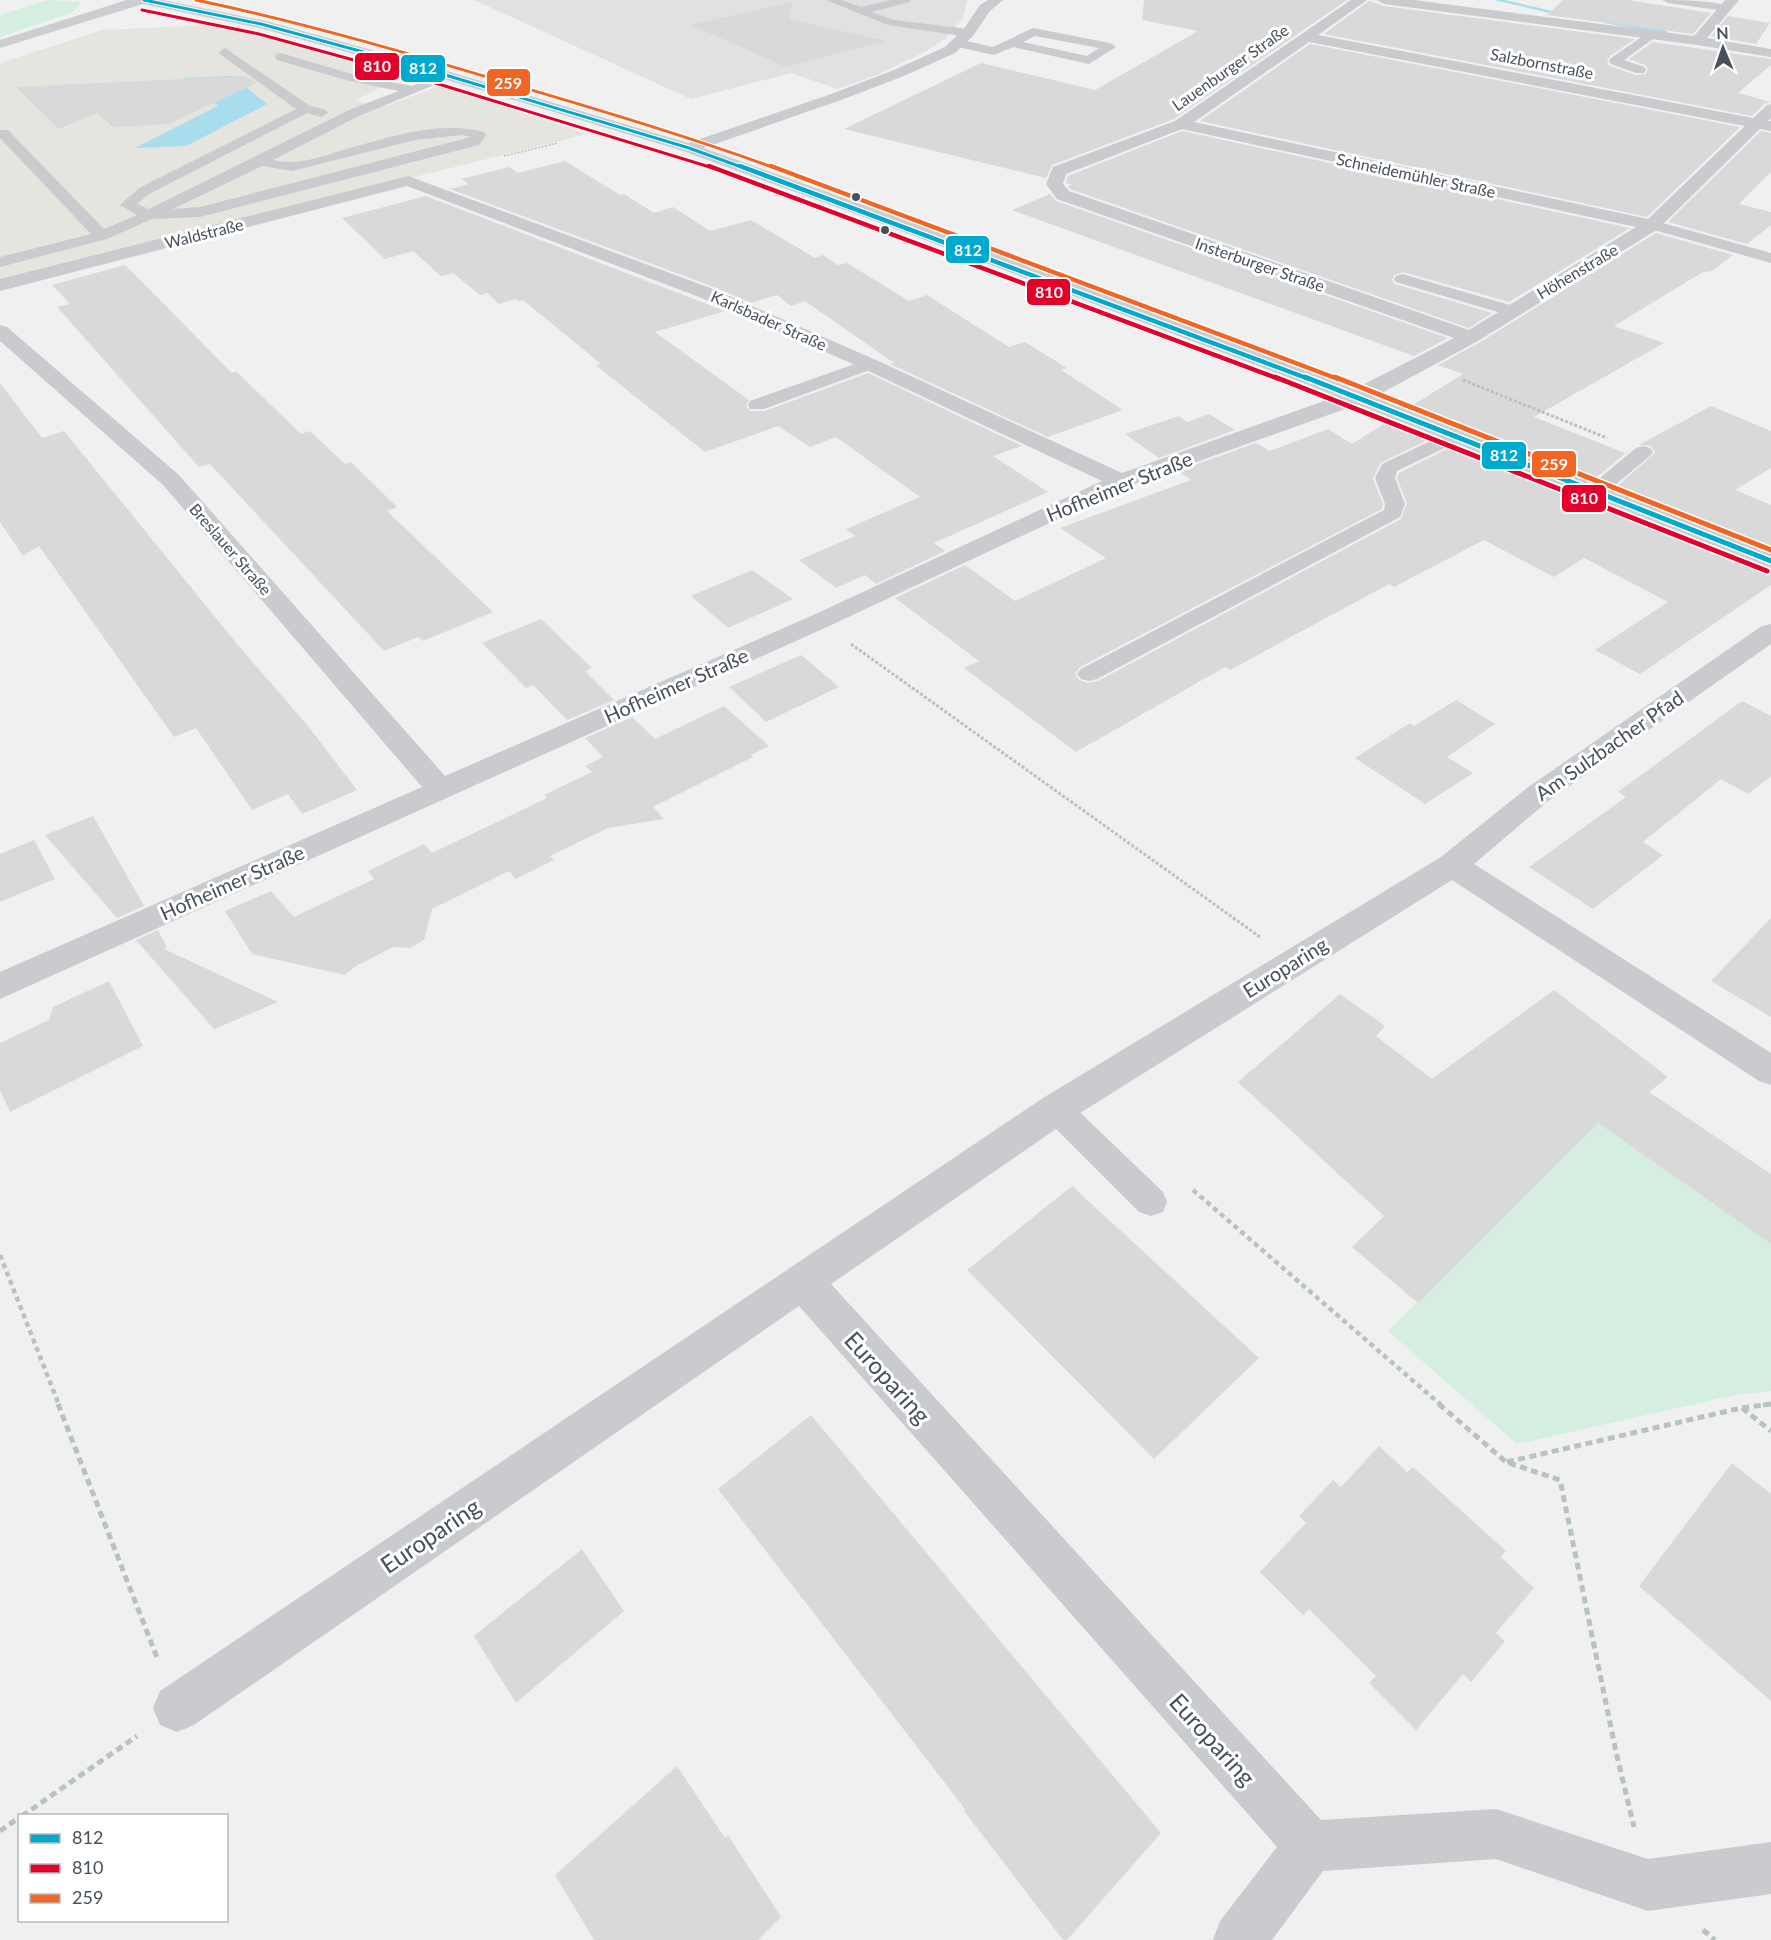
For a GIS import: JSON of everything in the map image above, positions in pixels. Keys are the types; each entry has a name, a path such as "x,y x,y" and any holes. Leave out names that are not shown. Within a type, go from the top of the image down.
{"street":[{"path":"63,25 95,0"},
{"path":"0,44 143,0 212,6"},
{"path":"196,0 261,24 450,76 689,148 883,218 1456,435 1771,561"},
{"path":"689,148 899,74 950,50 985,8 996,0"},
{"name":"Lauenburger Straße","path":"1054,184 1059,171 1181,124 1360,0"},
{"path":"1384,0 1697,41 1771,53"},
{"path":"1697,41 1728,4"},
{"path":"63,25 212,6"},
{"name":"Salzbornstraße","path":"1306,37 1764,124"},
{"name":"Höhenstraße","path":"1356,397 1471,337 1652,225 1764,124 1771,109"},
{"name":"Schneidemühler Straße","path":"1181,124 1652,225"},
{"name":"Waldstraße","path":"0,285 408,181"},
{"name":"Karlsbader Straße","path":"408,181 706,293 869,364 1121,480"},
{"name":"Insterburger Straße","path":"1054,184 1063,195 1471,337"},
{"name":"Breslauer Straße","path":"0,331 171,480 440,789"},
{"name":"Hofheimer Straße","path":"0,986 818,622 1121,480 1356,397"},
{"name":"Am Sulzbacher Pfad","path":"1452,865 1537,795 1771,632"},
{"path":"1452,865 1771,1071"},
{"name":"Europaring","path":"177,1708 1056,1109 1452,865"},
{"name":"Europaring","path":"802,1281 1310,1846"},
{"path":"1239,1940 1310,1846 1496,1834 1648,1885 1771,1868"}],"lane":[{"path":"832,0 892,24 962,38 994,51 1034,32 1110,48 1089,60 1012,43"},
{"path":"860,10 905,0"},
{"path":"1668,0 1728,4"},
{"path":"1640,70 1615,61 1649,36"},
{"path":"225,52 305,109"},
{"path":"281,57 353,78 413,90"},
{"path":"0,262 102,236 149,215 260,161 354,111 422,68"},
{"path":"260,161 290,167 443,130 470,131 479,135 474,142 200,212 149,215 127,205 144,191 305,109 354,111 376,105 450,76"},
{"path":"3,133 102,236"},
{"path":"1652,225 1771,258"},
{"path":"1402,279 1511,311"},
{"path":"757,405 869,364"},
{"path":"1089,674 1393,513 1395,504 1385,478 1389,468 1456,435"},
{"path":"1596,491 1643,452"},
{"path":"1056,1109 1151,1202"}],"path":[{"path":"497,158 620,127"},
{"path":"1421,363 1643,452"},
{"path":"818,622 1294,962"},
{"path":"1190,1187 1506,1462 1560,1480 1616,1752 1648,1885 1715,1940"},
{"path":"0,1256 177,1708 24,1814"},
{"path":"1506,1462 1741,1408 1771,1404"},
{"path":"1741,1408 1771,1431"},
{"path":"0,1831 18,1818"}],"shaded area":[{"path":"474,0 967,0 963,18 945,39 923,53 879,74 838,89 791,73 691,99"},
{"path":"209,25 253,34 404,75 355,101 385,106 440,86 587,134 0,280 0,63 102,30"}],"green space":[{"path":"47,0 82,2 73,12 0,37 0,15"},
{"path":"1584,1113 1771,1244 1771,1391 1735,1395 1517,1444 1388,1331 1579,1142"}],"water":[{"path":"232,76 267,104 186,146 135,148 218,106 185,78"}],"building":[{"path":"1144,0 1347,0 1174,119 1052,165 1046,178 844,129 981,63 1095,90 1198,31 1142,20"},
{"path":"1563,0 1628,0 1711,13 1693,34 1547,15"},
{"path":"1369,1 1384,6 1635,39 1610,56 1607,62 1610,66 1636,75 1646,74 1648,69 1645,65 1629,59 1653,42 1771,59 1771,65 1738,93 1771,102 1764,104 1752,116 1324,34"},
{"path":"793,2 789,19 886,41 786,67 691,25"},
{"path":"1728,16 1770,23 1756,44 1711,36"},
{"path":"1310,44 1740,127 1647,217 1200,121"},
{"path":"246,76 256,83 169,124 113,127 97,113 59,129 16,87"},
{"path":"1182,131 1630,228 1509,302 1403,272 1394,275 1392,280 1395,284 1492,313 1469,328 1070,189 1068,186 1072,185 1066,183 1068,176"},
{"path":"1761,131 1771,133 1771,172 1739,204 1771,212 1771,225 1747,244 1668,222"},
{"path":"565,161 654,213 673,207 710,231 751,220 815,258 823,255 838,265 847,263 909,301 927,295 1009,347 1025,342 1067,368 1061,370 1123,410 1048,437 890,364 894,363 805,301 791,306 777,295 751,303 714,287 450,189 469,184 461,179 509,167 518,173"},
{"path":"1050,194 1056,201 1448,338 1414,356 1012,210"},
{"path":"426,196 725,311 655,332 749,400 746,406 750,411 765,411 868,373 1022,446 993,456 1048,492 934,543 945,551 876,584 865,575 836,588 799,560 855,536 846,529 920,497 836,437 810,447 778,426 705,452 603,371 596,365 601,364 523,300 516,299 499,304 487,293 480,295 453,273 441,276 413,251 385,259 342,218"},
{"path":"1656,233 1733,255 1712,271 1703,272 1614,326 1664,343 1534,417 1625,453 1631,449 1593,480 1408,408 1463,374 1438,365 1479,343"},
{"path":"125,265 232,373 236,371 301,434 310,431 345,464 351,462 397,507 387,511 493,612 423,641 418,637 384,651 210,464 199,467 57,307 70,304 52,285"},
{"path":"0,383 42,438 64,431 237,644 308,726 357,790 302,814 288,794 252,810 196,728 174,737 39,546 23,556 0,522"},
{"path":"1711,406 1771,431 1771,468 1735,490 1771,505 1771,550 1614,489 1655,453 1651,446 1639,445"},
{"path":"1209,414 1235,430 1159,458 1125,434 1179,416 1187,422"},
{"path":"1390,420 1434,437 1380,463 1373,479 1383,504 1382,509 1080,667 1075,674 1079,680 1088,683 1098,681 1401,519 1407,503 1397,478 1399,473 1455,445 1771,570 1771,585 1640,674 1595,650 1668,602 1584,558 1554,577 1484,540 1394,587 1389,584 1230,670 1225,667 1076,752 964,668 979,661 895,598 965,565 1015,601 1106,558 1060,528 1191,480 1178,471 1256,443 1270,451 1328,429 1352,444"},
{"path":"752,570 793,599 728,628 691,596"},
{"path":"541,619 592,668 585,671 614,700 567,720 533,685 526,688 482,643"},
{"path":"801,655 839,687 766,722 729,687"},
{"path":"1456,700 1495,724 1447,757 1473,773 1425,804 1355,758 1410,723 1414,726"},
{"path":"1742,701 1771,716 1771,776 1748,794 1721,779 1643,842 1663,855 1593,909 1529,867 1626,797 1618,792"},
{"path":"724,706 769,746 751,755 753,757 653,807 664,819 608,828 550,856 554,860 516,879 509,871 432,909 424,940 410,948 393,947 356,966 345,975 252,954 225,911 271,891 294,917 374,879 368,871 424,844 432,853 547,798 544,795 592,772 585,766 603,757 585,738 632,717 655,739"},
{"path":"93,816 144,906 117,918 45,835"},
{"path":"34,840 55,879 0,902 0,854"},
{"path":"1771,918 1771,1017 1711,981"},
{"path":"158,930 167,947 164,949 278,1002 214,1029 136,940"},
{"path":"109,981 143,1046 10,1112 0,1090 0,1043 49,1020 53,1007"},
{"path":"1554,990 1668,1077 1649,1092 1771,1174 1771,1244 1598,1123 1418,1303 1352,1247 1384,1216 1238,1082 1340,994 1385,1026 1376,1036 1432,1079"},
{"path":"1072,1186 1259,1358 1154,1459 967,1270"},
{"path":"811,1415 1161,1833 1067,1940 1063,1940 718,1489"},
{"path":"1379,1446 1407,1472 1413,1467 1506,1551 1501,1557 1534,1588 1496,1633 1505,1641 1471,1682 1463,1674 1416,1730 1369,1683 1376,1676 1309,1609 1303,1615 1260,1572 1306,1523 1299,1516 1333,1480 1341,1487"},
{"path":"1732,1463 1771,1494 1771,1701 1639,1586"},
{"path":"582,1549 624,1611 516,1703 474,1636"},
{"path":"677,1766 725,1838 728,1835 781,1917 758,1940 594,1940 555,1875"}],"waterway":[{"path":"1497,0 1571,16"},
{"path":"1606,22 1665,32"}],"transit line":[{"name":"812","path":"144,0 261,24 422,68 689,148 883,218 1305,377 1771,561"},
{"name":"259","path":"196,0 264,14 425,58 693,138 887,208 1309,367 1771,550"},
{"name":"810","path":"142,10 259,34 419,78 686,158 1301,387 1767,571"}]}
